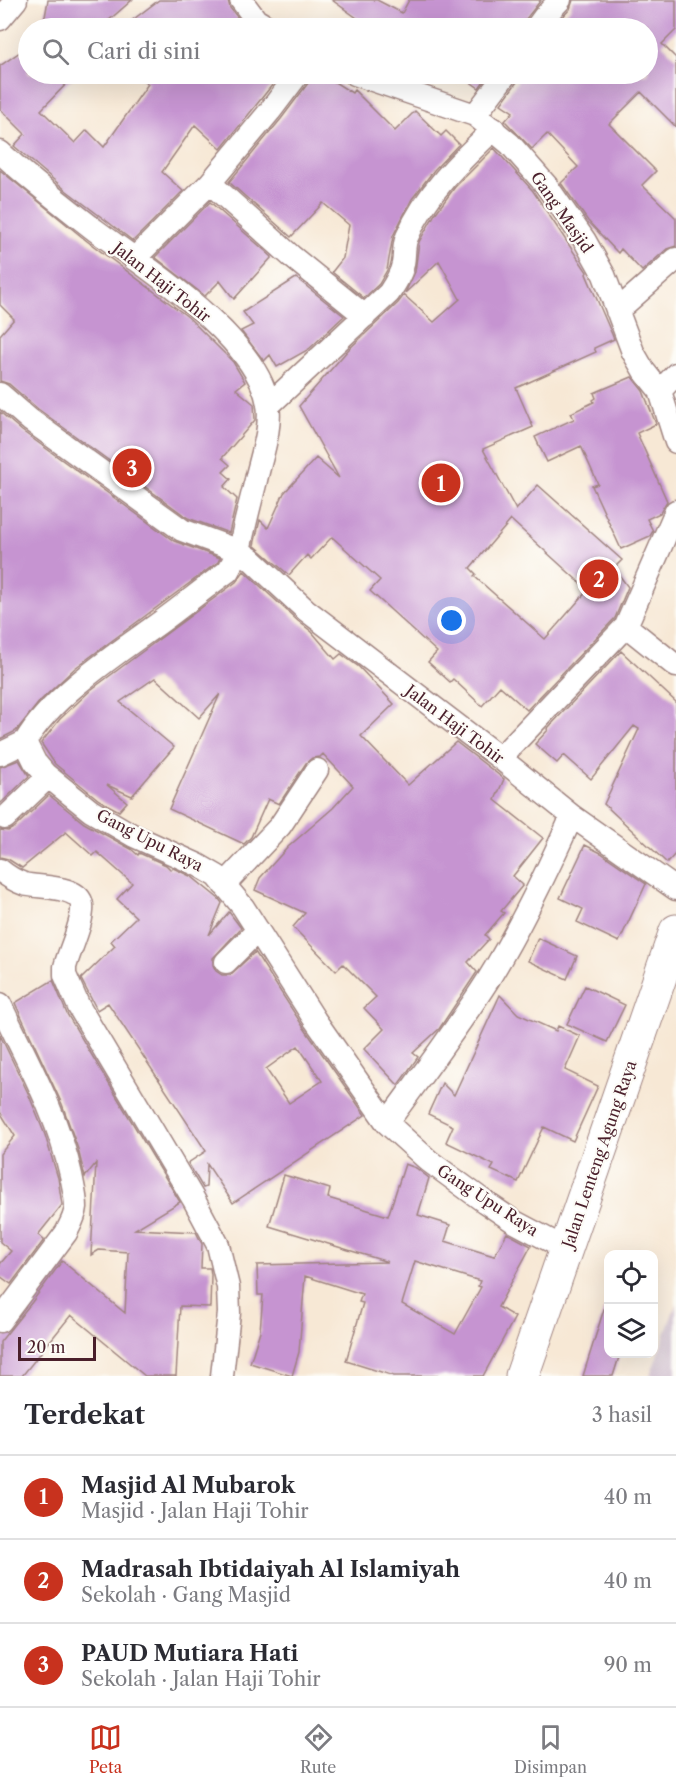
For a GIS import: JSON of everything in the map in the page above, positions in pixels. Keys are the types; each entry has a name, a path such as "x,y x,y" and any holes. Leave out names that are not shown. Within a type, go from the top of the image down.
{"main road":[{"name":"Jalan Lenteng Agung Raya","path":"522,1376 676,931"}],"street":[{"path":"0,19 16,0"},
{"path":"241,0 254,18"},
{"path":"543,18 560,0"},
{"path":"134,259 210,183 290,84"},
{"name":"Gang Masjid","path":"384,84 475,116 510,144 546,185 585,241 604,275 633,352 660,391 676,442"},
{"path":"475,116 499,84"},
{"path":"268,406 389,293 399,277 407,237 430,198 440,183 494,129"},
{"name":"Jalan Haji Tohir","path":"0,152 74,214 186,297 214,321 234,343 262,385 268,406 267,428 239,551"},
{"path":"210,183 291,256 366,316"},
{"path":"617,311 676,260"},
{"path":"660,391 676,374"},
{"name":"Jalan Haji Tohir","path":"0,394 30,420 182,530 239,551 251,559 306,610 572,816 676,889"},
{"path":"500,758 626,626 676,511"},
{"path":"0,754 25,741 33,727 54,706 120,651 228,571 239,551"},
{"path":"626,626 676,666"},
{"name":"Gang Upu Raya","path":"25,741 35,762 48,777 99,816 150,844 209,870 224,885 258,930 315,1020 387,1123 429,1161 485,1202 513,1221 566,1249"},
{"path":"224,885 280,825 318,770"},
{"path":"5,818 48,777"},
{"path":"387,1123 487,980 533,898 572,816"},
{"path":"0,870 24,884 72,892 79,898 82,905 81,916 65,968 65,975 79,1007 194,1200 218,1245 228,1287 230,1313 222,1376"},
{"path":"226,962 258,930"},
{"path":"0,1004 58,1130 67,1159 76,1208 66,1233 0,1321"}],"shaded area":[{"path":"676,1304 676,1376 650,1376"}],"building":[{"path":"48,0 132,0 111,18 45,18"},
{"path":"159,0 228,0 230,8 238,18 135,18"},
{"path":"332,0 377,0 402,13 409,0 541,0 527,18 357,18"},
{"path":"573,0 676,0 676,30 662,44 676,58 676,127 641,92 609,124 656,171 642,185 676,218 676,246 667,249 642,271 621,249 618,253 588,221 561,183 578,167 547,134 532,149 505,121 513,112 501,104 516,84 658,84 658,18 561,18 570,9"},
{"path":"18,53 18,84 66,84 41,110 75,143 87,130 104,147 148,84 273,84 221,149 195,125 162,172 183,191 133,241 67,191 14,146 25,134 0,109 0,66"},
{"path":"307,84 338,84 352,93 354,90 395,131 415,111 441,136 446,131 459,144 434,170 412,199 393,236 387,270 379,284 364,298 332,272 343,258 349,225 323,203 291,237 229,182"},
{"path":"494,148 533,191 587,272 614,339 594,348 596,352 516,388 533,427 483,449 516,510 538,485 622,560 614,568 628,587 615,618 527,710 500,686 482,706 453,679 450,682 428,662 437,652 370,591 380,580 332,537 311,559 307,555 289,575 254,545 260,520 268,528 284,493 316,458 339,478 299,406 348,350 404,295 434,322 460,299 439,261 405,293 415,272 419,242 435,214 455,187","holes":["511,520 588,590 545,639 474,576 476,574 470,568"]},
{"path":"0,170 87,241 188,317 233,362 245,382 236,389 254,404 255,420 222,458 230,465 223,472 231,479 224,487 237,499 229,533 188,518 38,409 9,384 0,381 0,335 14,319 0,305"},
{"path":"210,202 272,257 234,299 220,281 205,296 155,257"},
{"path":"296,278 344,316 309,349 277,367 270,355 264,361 241,331 253,325 243,312"},
{"path":"632,377 643,391 656,424 637,433 667,501 660,513 647,519 653,531 650,536 621,549 592,486 598,484 581,446 547,462 535,437 574,419 571,413 594,402 596,398 594,393"},
{"path":"0,412 22,431 174,541 220,558 218,562 75,668 40,701 16,731 0,739"},
{"path":"244,571 312,632 335,659 341,654 359,667 394,704 361,736 408,785 456,742 504,779 495,800 543,838 513,876 523,885 501,911 504,913 485,935 489,939 468,962 477,972 439,1029 413,1053 418,1057 398,1085 364,1049 384,1029 364,1008 376,997 343,964 336,971 293,927 305,913 255,890 260,878 288,847 333,808 353,786 323,754 306,763 279,804 268,799 251,837 244,844 169,809 220,694 199,718 155,678 120,702 174,747 132,796 107,785 127,802 119,811 99,800 55,764 41,743 60,719 92,689 236,582"},
{"path":"621,651 676,702 676,853 667,863 604,804 639,729 634,726 591,779 564,755 557,763 535,744"},
{"path":"19,760 29,776 0,804 0,767"},
{"path":"49,795 84,823 138,855 139,853 166,865 171,870 173,868 192,877 219,899 222,903 209,935 229,912 241,928 213,958 216,971 222,975 230,975 255,952 304,1028 365,1115 233,1203 207,1164 206,1187 203,1188 188,1163 206,1151 108,1003 97,1010 81,979 115,946 111,941 136,917 117,899 132,883 97,852 93,856 66,832 22,868 0,857 0,830 8,831","holes":["298,1046 322,1081 289,1103 266,1069"]},
{"path":"585,845 601,853 646,884 619,942 577,922 583,909 560,898"},
{"path":"538,938 577,956 567,979 528,961"},
{"path":"53,980 67,1014 180,1202 135,1229 196,1232 202,1244 201,1268 210,1268 210,1307 180,1306 176,1376 145,1376 71,1315 22,1376 0,1376 0,1342 62,1261 125,1313 128,1252 99,1250 91,1255 96,1163 85,1177 62,1104 15,1003"},
{"path":"585,986 625,1005 607,1042 567,1024"},
{"path":"500,995 518,1014 556,1031 558,1026 580,1036 565,1070 598,1086 573,1141 544,1127 518,1182 491,1170 494,1165 446,1142 453,1126 428,1114 442,1083 454,1095"},
{"path":"0,1035 45,1135 58,1178 62,1205 38,1235 44,1240 11,1284 0,1276 0,1264 11,1251 0,1242 0,1154 15,1136 0,1112"},
{"path":"405,1164 416,1168 429,1178 418,1215 450,1225 445,1241 494,1256 507,1233 531,1246 498,1307 515,1317 483,1376 394,1376 346,1361 363,1303 359,1302 362,1294 305,1276 299,1352 292,1376 250,1363 260,1331 263,1295 258,1295 257,1265 388,1262 269,1226 284,1175 330,1189 328,1198 388,1216","holes":["415,1261 480,1281 478,1286 481,1287 455,1334 402,1304"]},
{"path":"604,1309 604,1358 619,1358 613,1376 583,1376"}],"place":[{"name":"PAUD Mutiara Hati","path":"132,468"},
{"name":"Masjid Al Mubarok","path":"441,483"},
{"name":"Madrasah Ibtidaiyah Al Islamiyah","path":"599,579"}]}
